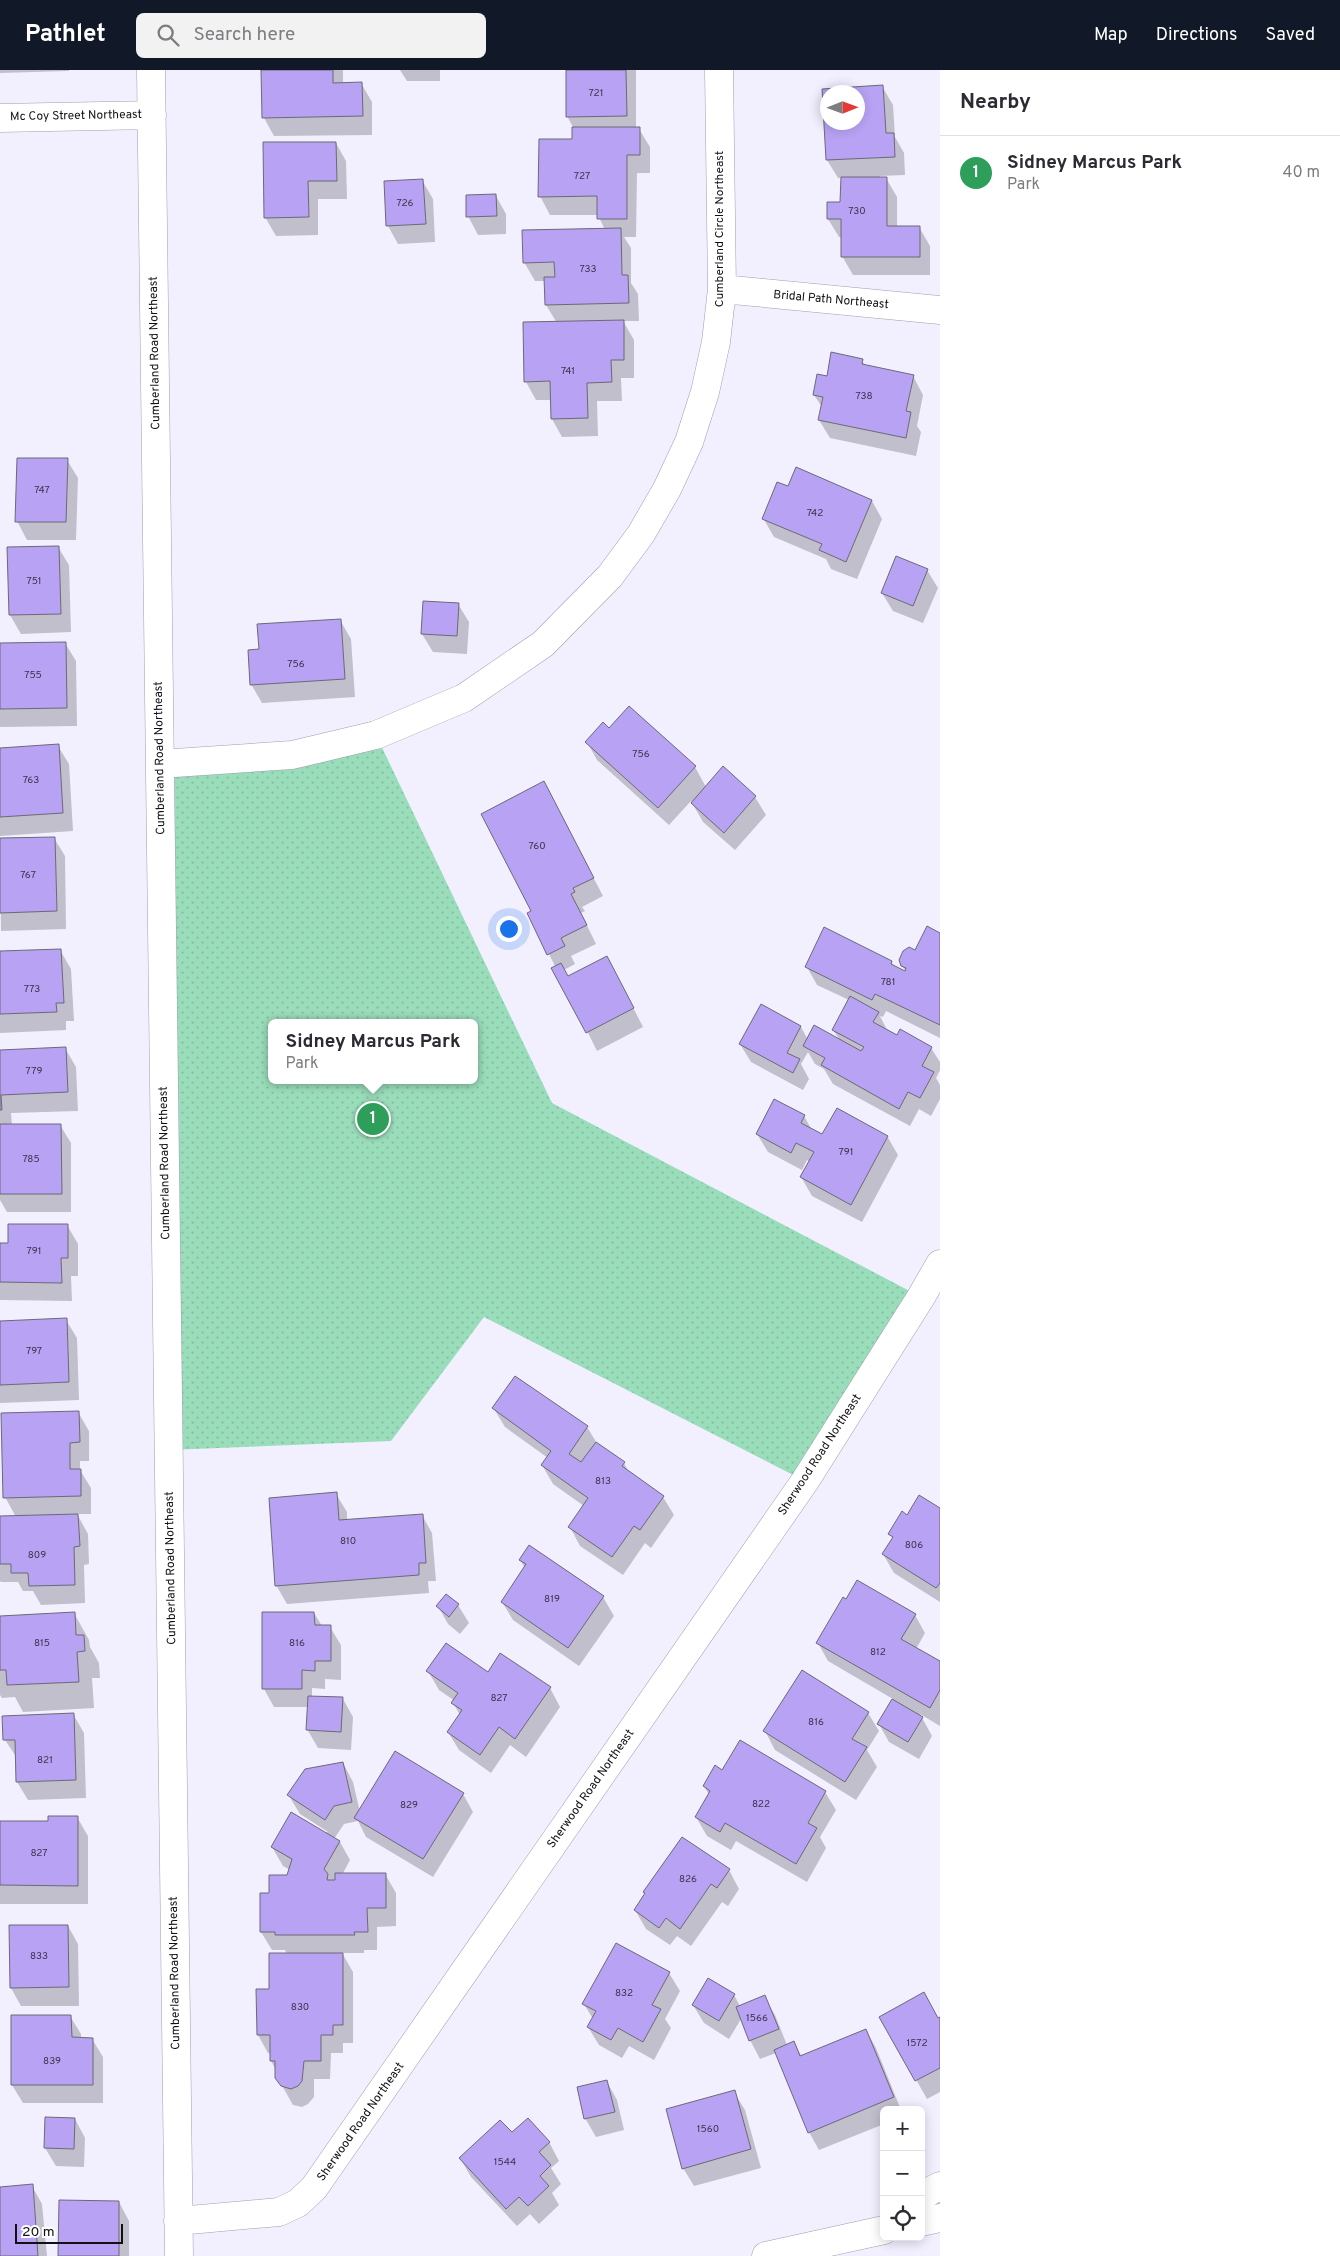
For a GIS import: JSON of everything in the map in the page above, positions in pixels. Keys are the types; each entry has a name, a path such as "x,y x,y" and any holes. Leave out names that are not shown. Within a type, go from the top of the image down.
{"street":[{"name":"Cumberland Road Northeast","path":"151,70 179,2256"},
{"name":"Cumberland Circle Northeast","path":"160,764 292,755 376,735 464,698 543,644 610,576 641,534 668,490 689,442 705,392 716,342 722,289 719,70"},
{"name":"Mc Coy Street Northeast","path":"0,118 152,115"},
{"name":"Bridal Path Northeast","path":"722,289 940,310"},
{"name":"Sherwood Road Northeast","path":"178,2221 279,2212 298,2204 314,2188 805,1481 921,1298 940,1264"},
{"path":"925,2194 940,2186"},
{"path":"801,2248 880,2215"},
{"path":"925,2221 940,2218"},
{"path":"766,2256 880,2231"}],"green space":[{"path":"376,735 552,1103 921,1297 805,1481 484,1317 391,1441 169,1450 160,764"}],"building":[{"path":"261,70 333,70 333,83 362,82 363,116 262,118"},
{"path":"566,70 626,70 627,116 566,117"},
{"path":"883,85 886,133 894,133 895,157 826,160 824,130 865,130 865,86"},
{"path":"572,127 640,127 640,155 627,155 627,219 597,219 597,196 538,197 539,139 572,139"},
{"path":"263,142 336,142 337,181 308,181 309,217 264,218"},
{"path":"841,177 887,177 887,226 920,226 920,257 841,257 841,219 827,219 827,202 840,202"},
{"path":"423,179 426,224 386,226 384,181"},
{"path":"496,194 497,216 466,217 466,195"},
{"path":"621,228 622,275 628,275 629,303 545,305 544,277 555,277 554,262 523,263 522,230"},
{"path":"624,320 624,360 611,360 612,382 587,383 588,418 551,419 550,381 524,382 523,322"},
{"path":"831,352 863,359 862,364 914,375 906,411 911,412 906,438 818,420 823,397 813,395 817,374 827,376"},
{"path":"17,458 68,458 66,522 15,522"},
{"path":"796,467 872,500 846,562 819,550 822,544 762,519 777,482 788,486"},
{"path":"59,546 61,614 9,615 7,547"},
{"path":"896,556 928,569 913,606 881,593"},
{"path":"423,601 459,603 457,636 421,634"},
{"path":"341,619 345,679 250,685 248,650 259,649 257,624"},
{"path":"66,642 67,708 0,709 0,643"},
{"path":"629,706 696,766 658,808 585,742 603,722 609,728"},
{"path":"59,744 63,813 0,817 0,748"},
{"path":"723,766 756,796 724,833 691,803"},
{"path":"544,781 594,878 573,888 575,892 571,894 587,925 561,938 565,946 547,955 527,913 531,911 481,814"},
{"path":"55,837 57,911 0,913 0,838"},
{"path":"927,926 940,933 940,1025 875,994 872,1000 805,967 824,927 892,961 891,964 905,971 906,968 901,966 899,960 903,951 909,947 915,950"},
{"path":"61,949 64,1003 56,1003 57,1012 0,1014 0,951"},
{"path":"607,956 634,1008 586,1033 551,968 561,963 568,976"},
{"path":"850,996 879,1012 873,1022 897,1035 900,1029 932,1047 922,1066 934,1072 920,1098 908,1092 899,1109 821,1065 825,1058 803,1046 814,1025 861,1051 864,1047 832,1030"},
{"path":"761,1004 801,1026 787,1053 800,1059 793,1073 739,1044"},
{"path":"66,1047 68,1092 1,1095 2,1110 0,1110 0,1050"},
{"path":"774,1099 805,1115 801,1123 822,1134 837,1108 888,1136 851,1205 800,1177 814,1152 796,1143 791,1153 756,1134"},
{"path":"0,1124 61,1124 62,1194 0,1194"},
{"path":"8,1224 68,1224 68,1258 61,1258 62,1283 0,1282 0,1243 8,1243"},
{"path":"67,1318 69,1382 0,1385 0,1321"},
{"path":"515,1376 588,1426 569,1454 581,1462 596,1442 625,1462 622,1466 664,1496 640,1530 634,1526 612,1557 568,1527 588,1498 541,1465 551,1451 492,1408"},
{"path":"79,1411 80,1442 70,1443 70,1469 81,1469 81,1496 3,1498 1,1413"},
{"path":"337,1492 339,1520 423,1514 426,1563 419,1563 419,1575 275,1586 269,1498"},
{"path":"919,1495 940,1508 940,1583 936,1588 882,1554 893,1537 888,1534 902,1511 907,1515"},
{"path":"78,1514 80,1546 74,1547 75,1585 29,1586 28,1573 11,1573 11,1564 0,1564 0,1516"},
{"path":"529,1545 604,1596 568,1648 501,1602 526,1564 519,1560"},
{"path":"857,1580 916,1614 901,1639 940,1661 940,1690 930,1708 816,1643 843,1597 846,1599"},
{"path":"446,1594 459,1604 449,1617 436,1606"},
{"path":"75,1612 76,1635 84,1635 85,1651 77,1652 79,1682 7,1685 6,1670 0,1670 0,1616"},
{"path":"262,1612 314,1612 315,1625 331,1625 331,1661 315,1661 315,1671 302,1670 302,1689 262,1689"},
{"path":"446,1643 488,1672 500,1653 551,1687 515,1739 499,1727 480,1755 447,1732 462,1710 451,1703 458,1693 426,1671"},
{"path":"802,1670 869,1712 852,1739 867,1747 845,1782 763,1731"},
{"path":"308,1696 343,1697 341,1732 306,1730"},
{"path":"892,1699 923,1717 908,1742 877,1724"},
{"path":"74,1713 76,1780 16,1782 15,1740 3,1740 2,1716"},
{"path":"740,1740 826,1791 808,1823 817,1828 796,1864 725,1823 720,1832 695,1817 710,1791 703,1786 715,1765 722,1770"},
{"path":"395,1751 464,1793 423,1859 354,1818"},
{"path":"343,1762 352,1802 334,1806 325,1820 287,1795 305,1769"},
{"path":"291,1812 340,1841 324,1869 328,1874 327,1880 335,1880 335,1873 386,1873 386,1908 367,1908 368,1932 354,1932 355,1935 275,1935 275,1932 260,1932 260,1893 269,1893 269,1875 287,1875 292,1859 271,1847"},
{"path":"48,1816 78,1816 78,1886 0,1885 0,1821 48,1821"},
{"path":"682,1837 730,1869 717,1888 711,1884 680,1929 666,1918 659,1928 634,1910 645,1893 643,1892"},
{"path":"9,1925 68,1925 69,1987 10,1988"},
{"path":"616,1943 670,1972 652,2005 661,2009 643,2042 618,2028 611,2040 587,2027 596,2011 582,2004"},
{"path":"269,1953 343,1953 343,2025 333,2025 333,2035 321,2035 321,2061 304,2061 302,2081 298,2086 291,2089 281,2086 275,2078 275,2061 270,2061 270,2035 257,2035 256,1989 269,1989"},
{"path":"708,1978 735,1994 719,2021 692,2005"},
{"path":"924,1992 938,2018 940,2017 940,2068 915,2081 879,2017"},
{"path":"765,1995 779,2029 749,2041 736,2007"},
{"path":"11,2015 71,2015 72,2037 93,2038 93,2085 11,2085"},
{"path":"866,2029 894,2097 808,2133 774,2050 794,2041 800,2056"},
{"path":"607,2080 615,2112 584,2119 577,2087"},
{"path":"735,2090 751,2149 682,2169 666,2109"},
{"path":"45,2117 75,2118 74,2149 44,2148"},
{"path":"528,2118 550,2142 539,2152 551,2165 540,2176 549,2186 528,2206 519,2197 506,2209 459,2158 500,2120 512,2132"},
{"path":"33,2184 38,2256 0,2256 0,2187"},
{"path":"59,2200 119,2201 119,2256 58,2256"}],"place":[{"name":"Sidney Marcus Park","path":"373,1119"}]}
